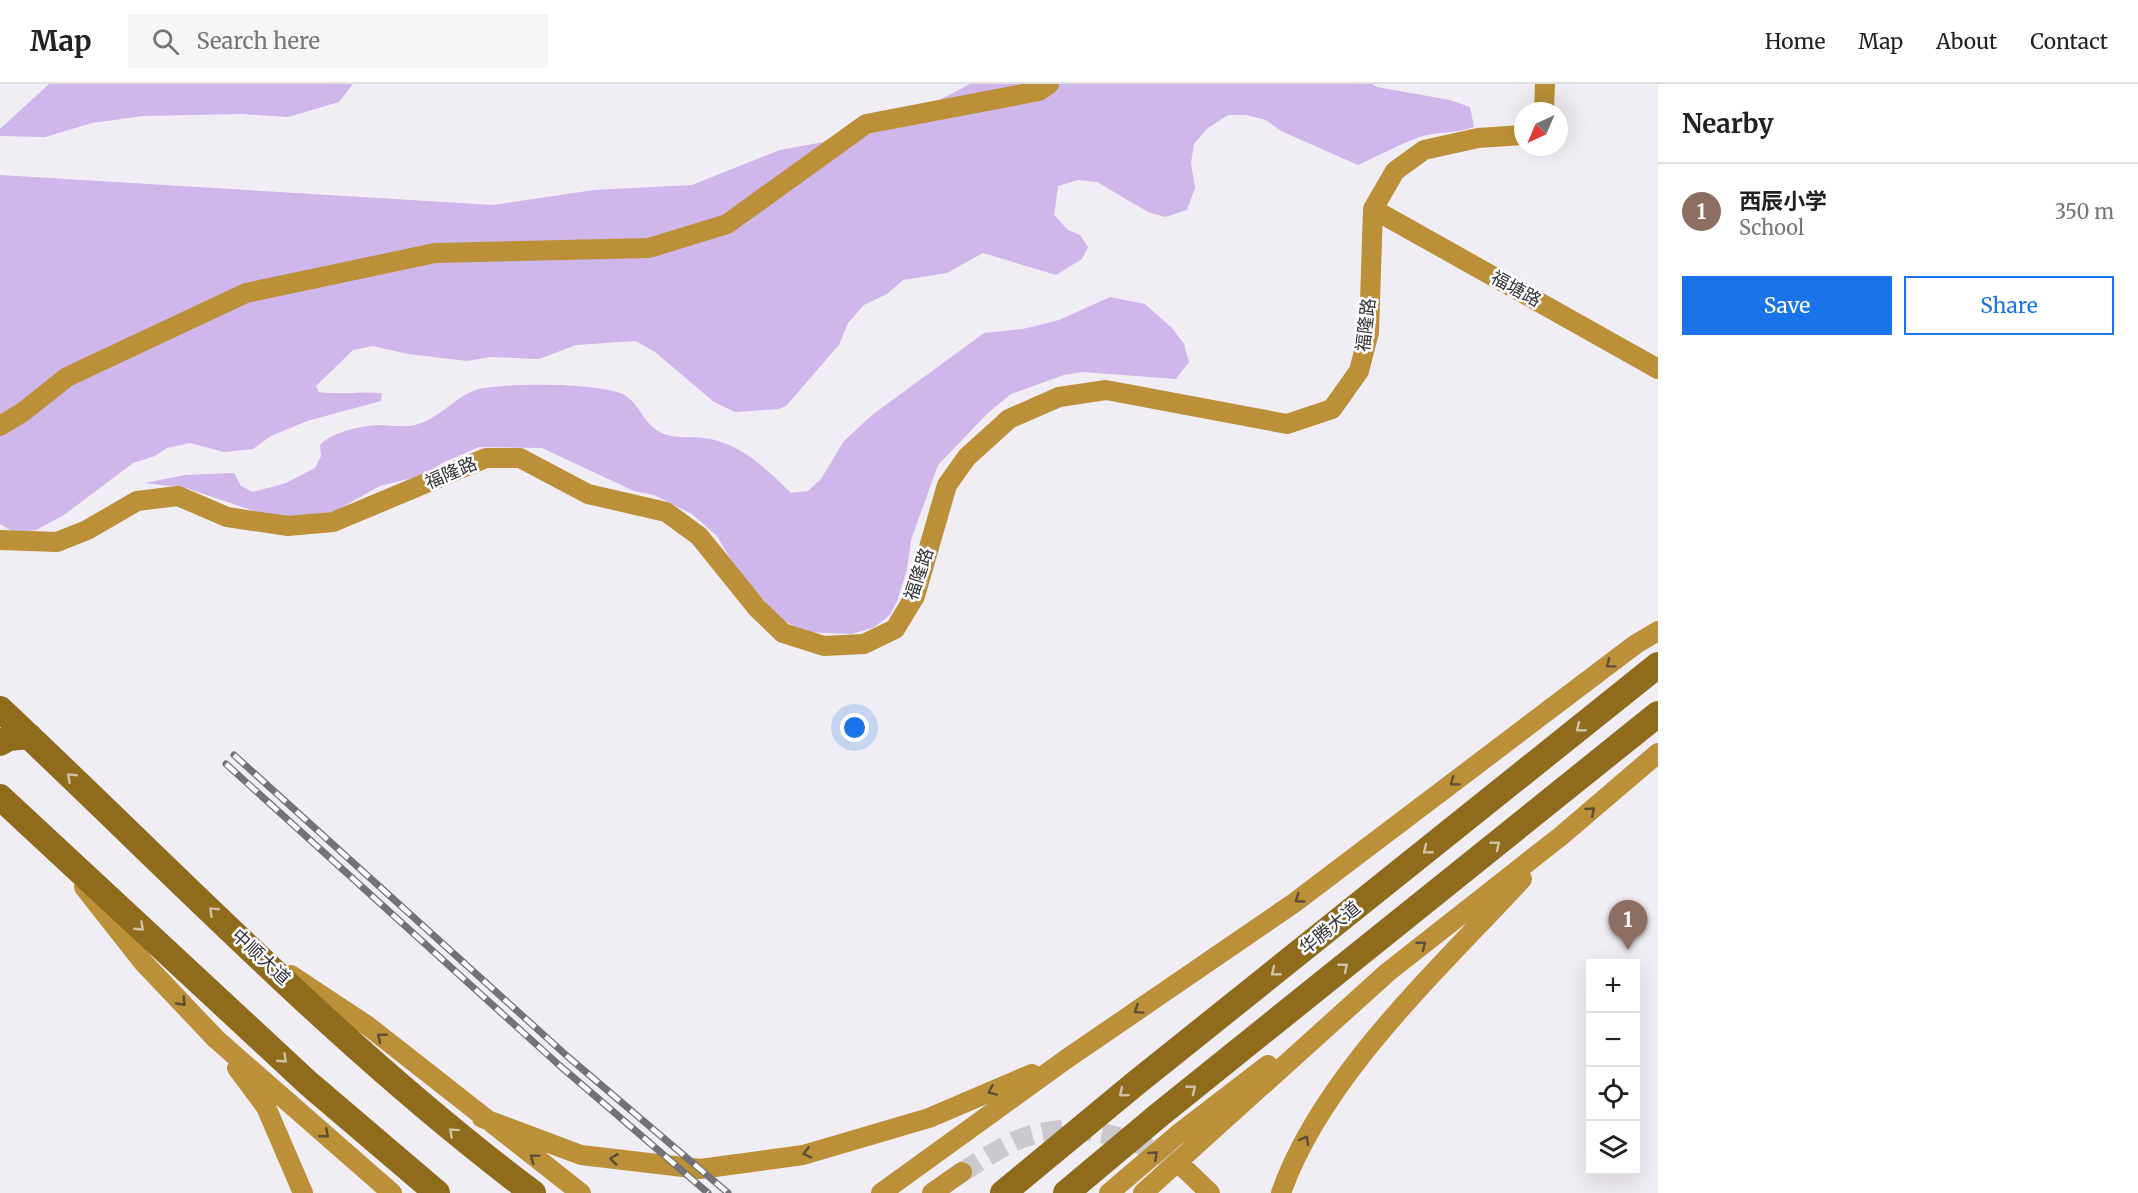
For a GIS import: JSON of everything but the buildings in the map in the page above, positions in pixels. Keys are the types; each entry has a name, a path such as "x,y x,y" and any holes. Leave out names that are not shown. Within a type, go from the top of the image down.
{"highway":[{"name":"华腾大道","path":"1003,1193 1136,1083 1658,665"},
{"name":"中顺大道","path":"0,709 255,951 464,1141 533,1193"},
{"path":"1066,1193 1159,1115 1658,714"},
{"path":"0,743 9,738 29,736"},
{"path":"0,797 308,1083 437,1193"}],"main road":[{"path":"0,426 24,412 67,377 246,293 435,253 650,248 727,224 866,124 1039,91 1049,84"},
{"path":"1544,102 1545,84"},
{"name":"福隆路","path":"0,540 57,542 87,530 136,501 178,496 227,517 288,526 333,522 486,458 520,458 588,494 666,512 699,536 757,608 783,633 824,645 864,644 895,629 915,596 947,485 967,457 1009,419 1059,397 1106,390 1287,424 1332,409 1359,371 1369,332 1373,208 1395,171 1424,150 1478,138 1514,136"},
{"name":"福塘路","path":"1373,208 1658,369"},
{"path":"881,1193 1065,1060 1294,903 1636,644 1658,631"},
{"path":"1109,1193 1177,1135 1561,836 1658,753"},
{"path":"1281,1193 1306,1138 1332,1096 1361,1058 1397,1015 1561,836"},
{"path":"51,844 143,962 216,1039 392,1193"},
{"path":"255,951 368,1026 482,1118 581,1193"},
{"path":"1143,1193 1388,972"},
{"path":"216,1039 266,1107 303,1193"},
{"path":"482,1118 581,1155 700,1169 803,1155 918,1122 1065,1060"},
{"path":"1185,1169 1210,1193"},
{"path":"932,1193 962,1172"}],"shaded area":[{"path":"49,84 353,84 339,102 288,117 241,114 143,116 92,123 45,137 0,136 0,129"},
{"path":"970,84 1372,84 1377,87 1450,100 1470,107 1474,127 1419,137 1358,165 1281,131 1266,120 1246,115 1228,115 1208,128 1194,144 1191,163 1195,188 1187,210 1165,217 1148,212 1097,182 1078,180 1058,186 1054,215 1068,230 1080,235 1088,247 1082,259 1056,275 983,253 947,273 903,280 887,294 864,305 848,323 839,345 786,406 778,409 735,412 714,402 655,352 636,341 576,345 539,359 491,357 467,361 408,354 373,346 353,350 316,386 319,392 382,393 381,401 307,421 271,436 253,449 224,452 190,443 167,448 155,456 133,463 64,515 36,530 15,533 0,524 0,175 493,205 594,190 692,185 780,150 878,132"},
{"path":"1110,297 1145,304 1172,328 1184,344 1189,362 1176,379 1082,372 1064,375 1011,394 988,413 938,465 911,540 907,569 898,599 890,615 873,628 851,634 804,632 778,617 734,565 717,536 692,514 654,495 634,491 542,448 479,447 444,462 424,475 380,486 335,511 297,518 263,514 186,488 145,483 185,475 234,473 241,486 253,492 286,483 315,468 321,456 320,445 339,433 379,425 415,425 431,418 465,395 485,388 550,385 615,391 631,400 647,421 664,434 704,438 730,445 752,458 791,493 808,491 821,479 844,441 872,415 984,333 1023,329 1059,320"}],"tunnel":[{"path":"962,1172 1015,1141 1034,1134 1054,1131 1074,1130 1115,1136 1153,1150 1170,1160"}],"railway":[{"path":"234,755 567,1056 728,1193"},
{"path":"226,764 559,1065 708,1193"}],"place":[{"name":"西辰小学","path":"1628,950"}]}
